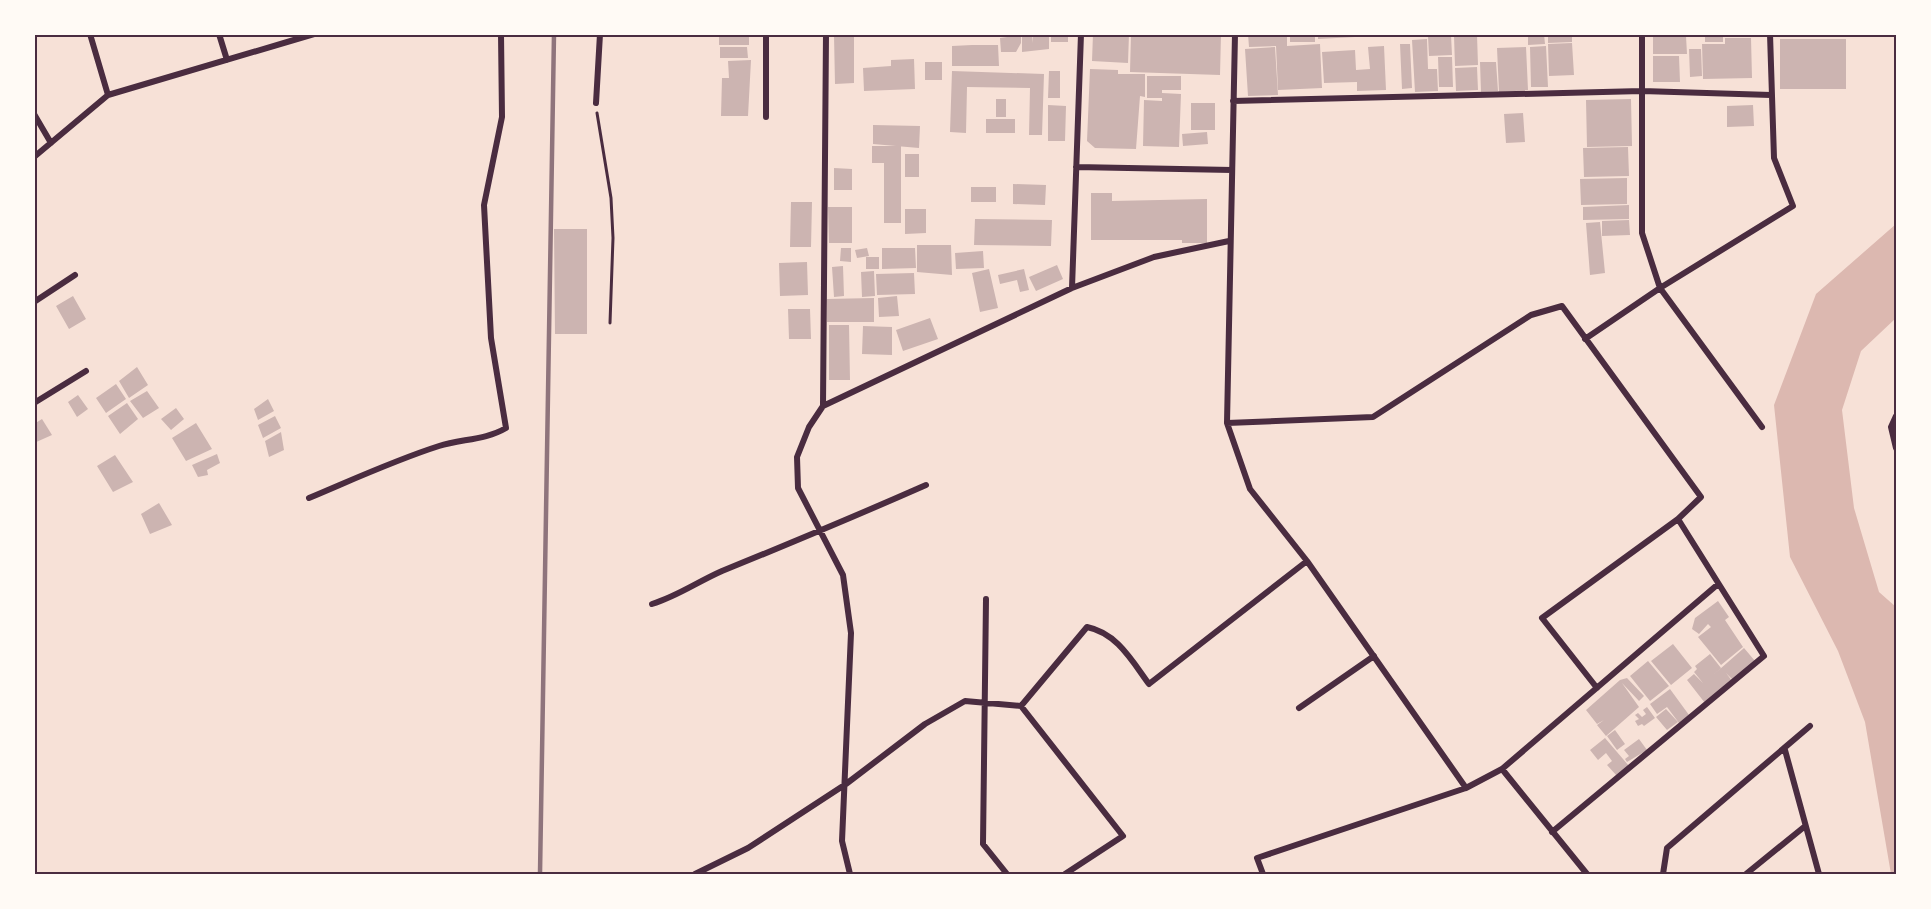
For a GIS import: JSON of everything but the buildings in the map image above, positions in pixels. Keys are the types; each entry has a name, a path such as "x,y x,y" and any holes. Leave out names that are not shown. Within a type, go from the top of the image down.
{"street":[{"path":"90,34 108,95"},
{"path":"219,34 227,60"},
{"path":"34,157 108,95 314,34"},
{"path":"309,498 407,457 442,445 496,434 506,428 491,339 484,205 502,117 501,34"},
{"path":"596,103 600,34"},
{"path":"766,34 766,117"},
{"path":"823,406 826,34"},
{"path":"1072,288 1081,34"},
{"path":"1235,34 1227,423 1251,489 1307,561 1466,788"},
{"path":"1642,34 1642,233 1660,288 1762,427"},
{"path":"1585,339 1660,288 1793,206 1773,158 1770,34"},
{"path":"1233,101 1642,91 1771,95"},
{"path":"34,114 51,143"},
{"path":"1076,166 1232,170"},
{"path":"850,874 842,841 851,633 843,575 798,488 797,457 809,427 823,406 1072,288 1154,257 1229,241"},
{"path":"34,302 75,275"},
{"path":"1227,423 1373,417 1531,315 1562,306 1701,497 1678,519 1542,618 1597,688"},
{"path":"34,403 86,371"},
{"path":"1896,416 1890,427 1896,448"},
{"path":"652,604 677,596 710,576 876,509 926,485"},
{"path":"1552,831 1764,656 1717,585 1678,519"},
{"path":"1021,706 1087,627 1102,630 1116,640 1149,684 1307,561"},
{"path":"1263,874 1257,858 1466,788 1502,769 1717,585"},
{"path":"986,599 983,844 1007,874"},
{"path":"1299,708 1374,656"},
{"path":"695,874 748,848 846,784 925,724 965,701 1021,706 1123,836 1065,874"},
{"path":"1663,874 1667,848 1785,750 1810,726"},
{"path":"1785,750 1804,827 1819,874"},
{"path":"1502,769 1587,874"},
{"path":"1746,874 1804,827"}],"path":[{"path":"596,103 611,198 613,238 610,323"}],"shaded area":[{"path":"1896,224 1896,318 1861,351 1842,410 1854,508 1879,592 1896,607 1896,874 1891,874 1865,722 1838,651 1790,557 1774,405 1816,294"}],"railway":[{"path":"540,874 554,34"}]}
